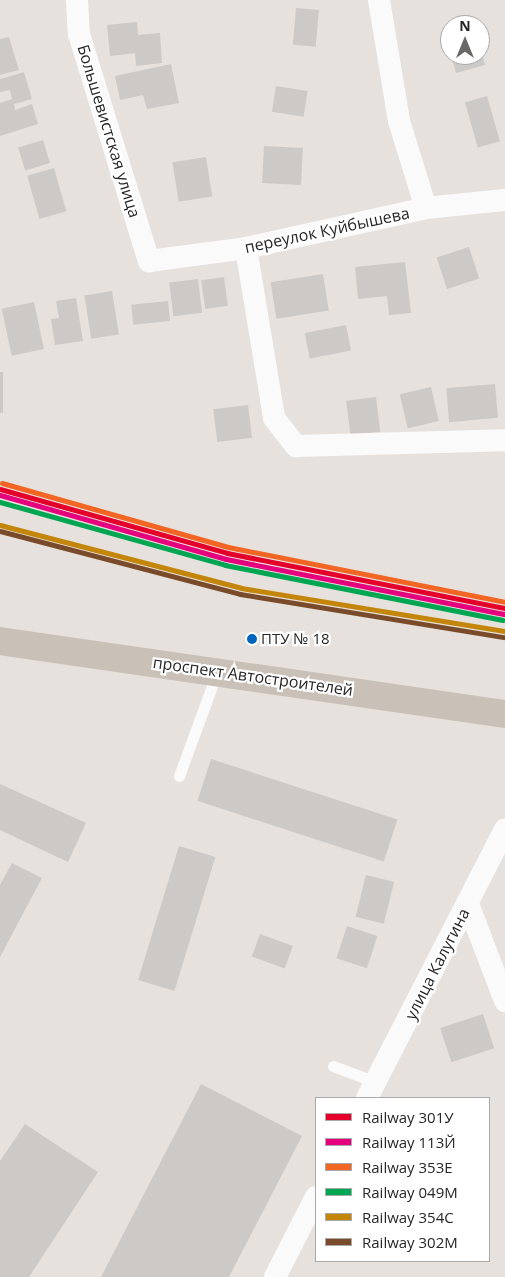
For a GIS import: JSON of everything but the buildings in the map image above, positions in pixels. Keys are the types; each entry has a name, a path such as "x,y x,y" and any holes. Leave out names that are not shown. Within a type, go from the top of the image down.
{"highway":[{"name":"проспект Автостроителей","path":"0,640 505,714"}],"street":[{"name":"Большевистская улица","path":"77,0 79,34 149,261"},
{"path":"379,0 399,121 426,208"},
{"name":"переулок Куйбышева","path":"149,261 246,248 426,208 505,200"},
{"path":"246,248 274,418 296,446 505,440"},
{"name":"улица Калугина","path":"372,1090 505,829"},
{"path":"468,904 505,1002"},
{"path":"275,1277 315,1199"}],"lane":[{"path":"179,776 217,671"},
{"path":"333,1066 372,1090"}],"rail line":[{"name":"353Е","path":"2,483 228,547 505,602"},
{"name":"301У","path":"0,489 227,553 505,608"},
{"name":"113Й","path":"0,495 226,559 504,614"},
{"name":"049М","path":"0,502 225,565 503,620"},
{"name":"354С","path":"0,525 241,588 505,631"},
{"name":"302М","path":"0,531 240,594 504,637"}],"place":[{"name":"ПТУ № 18","path":"252,639"}]}
